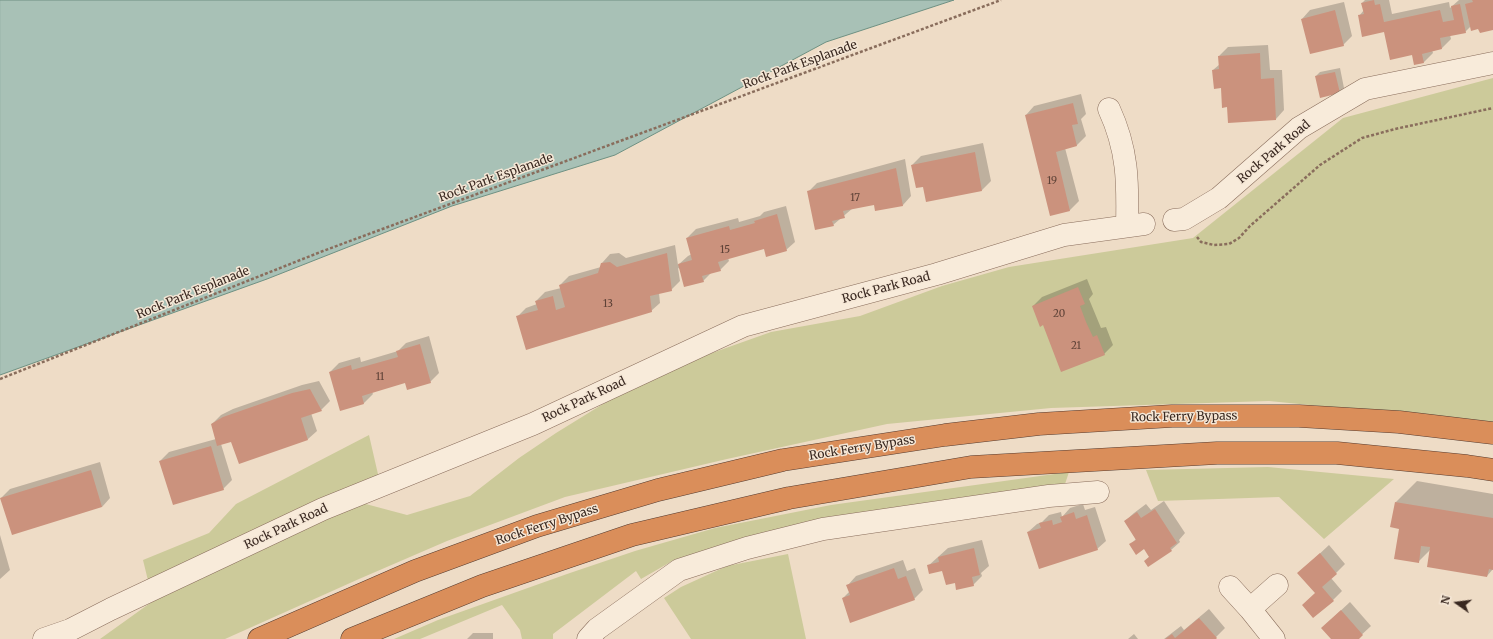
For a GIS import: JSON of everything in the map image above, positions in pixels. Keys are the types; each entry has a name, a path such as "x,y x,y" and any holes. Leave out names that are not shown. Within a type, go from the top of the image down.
{"highway":[{"name":"Rock Ferry Bypass","path":"259,639 415,571 537,526 658,490 783,460 976,431 1039,424 1172,416 1299,416 1399,422 1493,433"},
{"path":"352,639 482,586 632,535 789,498 971,467 1217,454 1337,453 1493,470"}],"street":[{"name":"Rock Park Road","path":"1179,219 1219,198 1299,128 1365,89 1493,63"},
{"name":"Rock Park Road","path":"44,639 70,630 111,609 323,509 533,424 743,326 937,274 1064,235 1136,225 1128,200 1125,156 1118,127 1110,109"},
{"path":"588,639 597,629 679,570 747,548 823,529 1049,496 1098,492"},
{"path":"1250,609 1277,585"},
{"path":"1230,587 1274,639"}],"path":[{"name":"Rock Park Esplanade","path":"0,379 324,251 1000,0"},
{"path":"1179,219 1201,242 1214,245 1229,244 1239,238 1250,226 1320,165 1362,138 1395,129 1493,108"}],"shaded area":[{"path":"0,0 954,0 826,42 615,155 452,206 267,279 0,375"},
{"path":"1493,78 1493,423 1269,401 1051,408 887,424 727,459 565,497 447,541 225,639 100,639 153,601 143,560 209,533 236,504 369,435 380,483 362,503 407,515 470,496 519,458 556,433 650,375 771,332 860,316 942,286 1009,267 1193,238 1343,118"},
{"path":"1268,467 1394,479 1324,539 1279,497 1158,501 1146,470"},
{"path":"1069,472 1065,484 951,499 775,532 674,560 641,579 636,571 553,634 553,639 522,639 520,630 502,605 420,639 394,639 438,620 567,574 635,551 715,528 831,505"},
{"path":"788,554 806,639 691,639 664,598 681,587 727,566"}],"building":[{"path":"1374,0 1375,5 1380,4 1384,22 1440,10 1443,22 1454,20 1451,6 1460,4 1466,33 1440,38 1442,49 1422,54 1424,63 1414,65 1412,55 1390,60 1384,32 1362,37 1358,15 1364,14 1361,3"},
{"path":"1472,0 1493,0 1493,30 1480,33 1478,29 1471,31 1465,4 1473,2"},
{"path":"1335,10 1344,46 1310,54 1301,19"},
{"path":"1260,53 1261,79 1274,78 1276,120 1228,123 1227,107 1222,108 1221,88 1214,89 1212,70 1219,69 1218,56"},
{"path":"1335,72 1340,93 1320,98 1315,76"},
{"path":"1073,103 1078,124 1072,125 1077,146 1056,152 1070,211 1050,216 1025,115"},
{"path":"975,152 982,191 926,202 923,187 916,188 911,165"},
{"path":"896,168 903,206 875,211 874,205 843,211 845,218 832,221 834,226 815,230 807,191"},
{"path":"777,214 787,251 766,257 764,249 718,262 721,271 702,276 704,282 684,287 678,264 692,260 686,238 729,226 730,230 755,223 754,221"},
{"path":"667,253 672,291 650,296 652,312 526,350 516,316 538,310 535,301 553,296 556,310 565,307 559,285 598,273 601,263 610,262 617,267"},
{"path":"1078,287 1085,304 1080,306 1086,322 1093,337 1097,335 1105,355 1061,372 1043,325 1040,327 1032,306"},
{"path":"420,344 431,383 407,390 405,383 362,396 364,404 340,411 329,372 351,365 352,370 398,357 396,351"},
{"path":"310,389 322,411 301,418 308,440 239,464 231,442 217,446 211,424 223,417 292,393"},
{"path":"211,446 224,490 173,505 159,461"},
{"path":"91,470 102,507 12,535 0,498"},
{"path":"1395,502 1493,518 1493,570 1489,569 1487,577 1427,567 1430,547 1421,546 1419,563 1394,559 1399,529 1390,527"},
{"path":"1155,509 1177,543 1170,548 1172,551 1148,567 1144,561 1149,557 1144,549 1136,555 1129,544 1136,540 1124,521 1137,512 1141,518"},
{"path":"1074,512 1076,519 1087,515 1098,550 1039,569 1027,532 1041,528 1039,523 1052,520 1053,525 1062,522 1060,517"},
{"path":"974,548 980,575 972,577 974,586 956,590 955,583 946,585 942,571 929,574 927,565 939,562 938,557"},
{"path":"1320,553 1337,574 1322,587 1334,601 1313,618 1302,605 1315,593 1297,573"},
{"path":"894,568 898,579 906,576 915,600 850,623 842,598 850,595 846,585"},
{"path":"1341,610 1363,635 1359,639 1331,639 1321,628"},
{"path":"1199,618 1217,638 1216,639 1165,639 1172,634 1175,638"}]}
